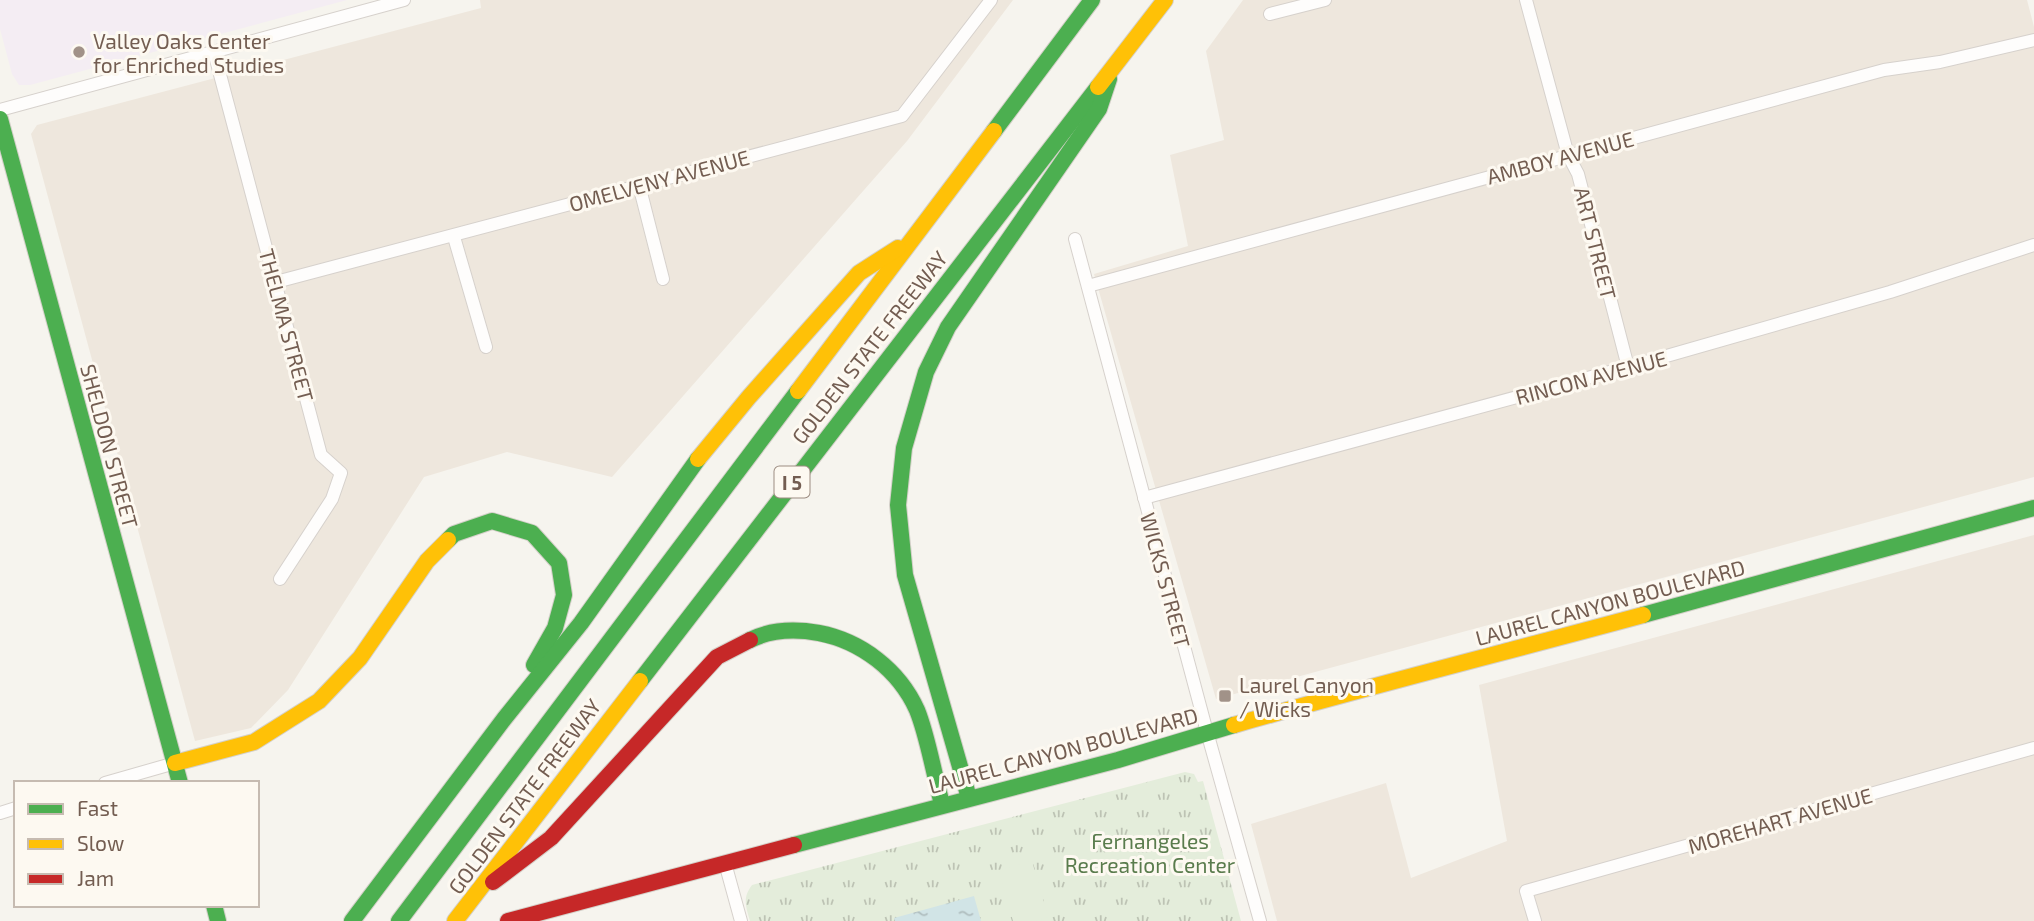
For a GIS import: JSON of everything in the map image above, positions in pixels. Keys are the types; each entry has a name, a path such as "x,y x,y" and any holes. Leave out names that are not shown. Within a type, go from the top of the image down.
{"main road":[{"name":"GOLDEN STATE FREEWAY","path":"399,921 1092,0"},
{"path":"1077,18 1109,0"},
{"name":"GOLDEN STATE FREEWAY","path":"455,921 1158,4"},
{"path":"969,798 905,575 898,505 904,448 926,372 948,327 1099,109 1113,65"},
{"name":"SHELDON STREET","path":"0,120 180,781"},
{"path":"352,921 504,719 581,623 687,472 749,397 859,273 909,241"},
{"name":"LAUREL CANYON BOULEVARD","path":"508,921 942,804 1118,760 1414,674 1499,654 2034,508"},
{"path":"175,763 254,742 319,701 360,658 436,552 454,534 492,521 532,533 559,563 564,595 555,628 504,719"},
{"path":"471,898 551,838 717,657 758,636 780,631 819,632 838,637 868,652 891,672 917,711 942,804"}],"street":[{"path":"0,110 404,0"},
{"name":"OMELVENY AVENUE","path":"276,282 454,237 902,116 991,0"},
{"path":"1270,14 1325,0"},
{"name":"ART STREET","path":"1526,0 1568,155 1578,174 1628,367"},
{"name":"AMBOY AVENUE","path":"1088,286 1884,70 1940,61 2034,40"},
{"name":"THELMA STREET","path":"214,52 321,455 341,473 332,499 280,579"},
{"path":"639,185 663,279"},
{"path":"454,237 486,347"},
{"name":"WICKS STREET","path":"1075,239 1260,921"},
{"name":"RINCON AVENUE","path":"1144,498 1628,367 1890,292 2034,245"},
{"name":"MOREHART AVENUE","path":"1535,921 1526,891 2034,748"},
{"path":"112,781 175,763"},
{"path":"725,863 741,921"}],"shaded area":[{"name":"Valley Oaks Center for Enriched Studies","path":"0,0 347,0 30,85 19,85 12,74 0,29"},
{"path":"480,0 1013,0 907,141 612,477 507,452 424,477 288,690 251,728 195,741 31,134 37,125 481,8"},
{"path":"1243,0 2027,0 2034,27 2034,477 1216,699 1094,274 1188,246 1170,155 1224,140 1206,51"},
{"path":"2034,535 2034,921 1277,921 1251,824 1386,783 1411,878 1507,841 1479,685"}],"green space":[{"name":"Fernangeles Recreation Center","path":"1185,772 1194,774 1198,782 1203,781 1241,921 750,921 746,898 752,885"},
{"path":"1032,861 1048,917 1035,921 1013,921 999,870"}],"water":[{"path":"974,896 981,921 895,921 894,918"}],"traffic: fast":[{"path":"994,131 1092,0"},
{"path":"969,798 905,575 898,505 904,448 926,372 948,327 1099,109 1109,79"},
{"path":"640,681 1098,87"},
{"path":"0,119 179,781"},
{"path":"399,921 798,391"},
{"path":"352,921 504,719 581,623 698,459"},
{"path":"1643,615 2034,508"},
{"path":"448,540 454,534 492,521 532,533 559,563 564,595 555,628 534,665"},
{"path":"750,640 784,631 819,633 864,650 889,670 900,682 917,710 942,804"},
{"path":"794,845 1118,760 1234,725"},
{"path":"214,907 218,921"}],"traffic: slow":[{"path":"1098,87 1165,0"},
{"path":"798,391 994,131"},
{"path":"698,459 859,273 898,248"},
{"path":"175,763 254,742 319,701 360,658 427,561 448,540"},
{"path":"1234,725 1643,615"},
{"path":"455,921 640,681"}],"traffic: jam":[{"path":"493,882 551,838 717,657 750,640"},
{"path":"508,921 794,845"}],"place":[{"name":"Valley Oaks Center for Enriched Studies","path":"79,52"},
{"name":"Laurel Canyon / Wicks","path":"1225,696"}]}
